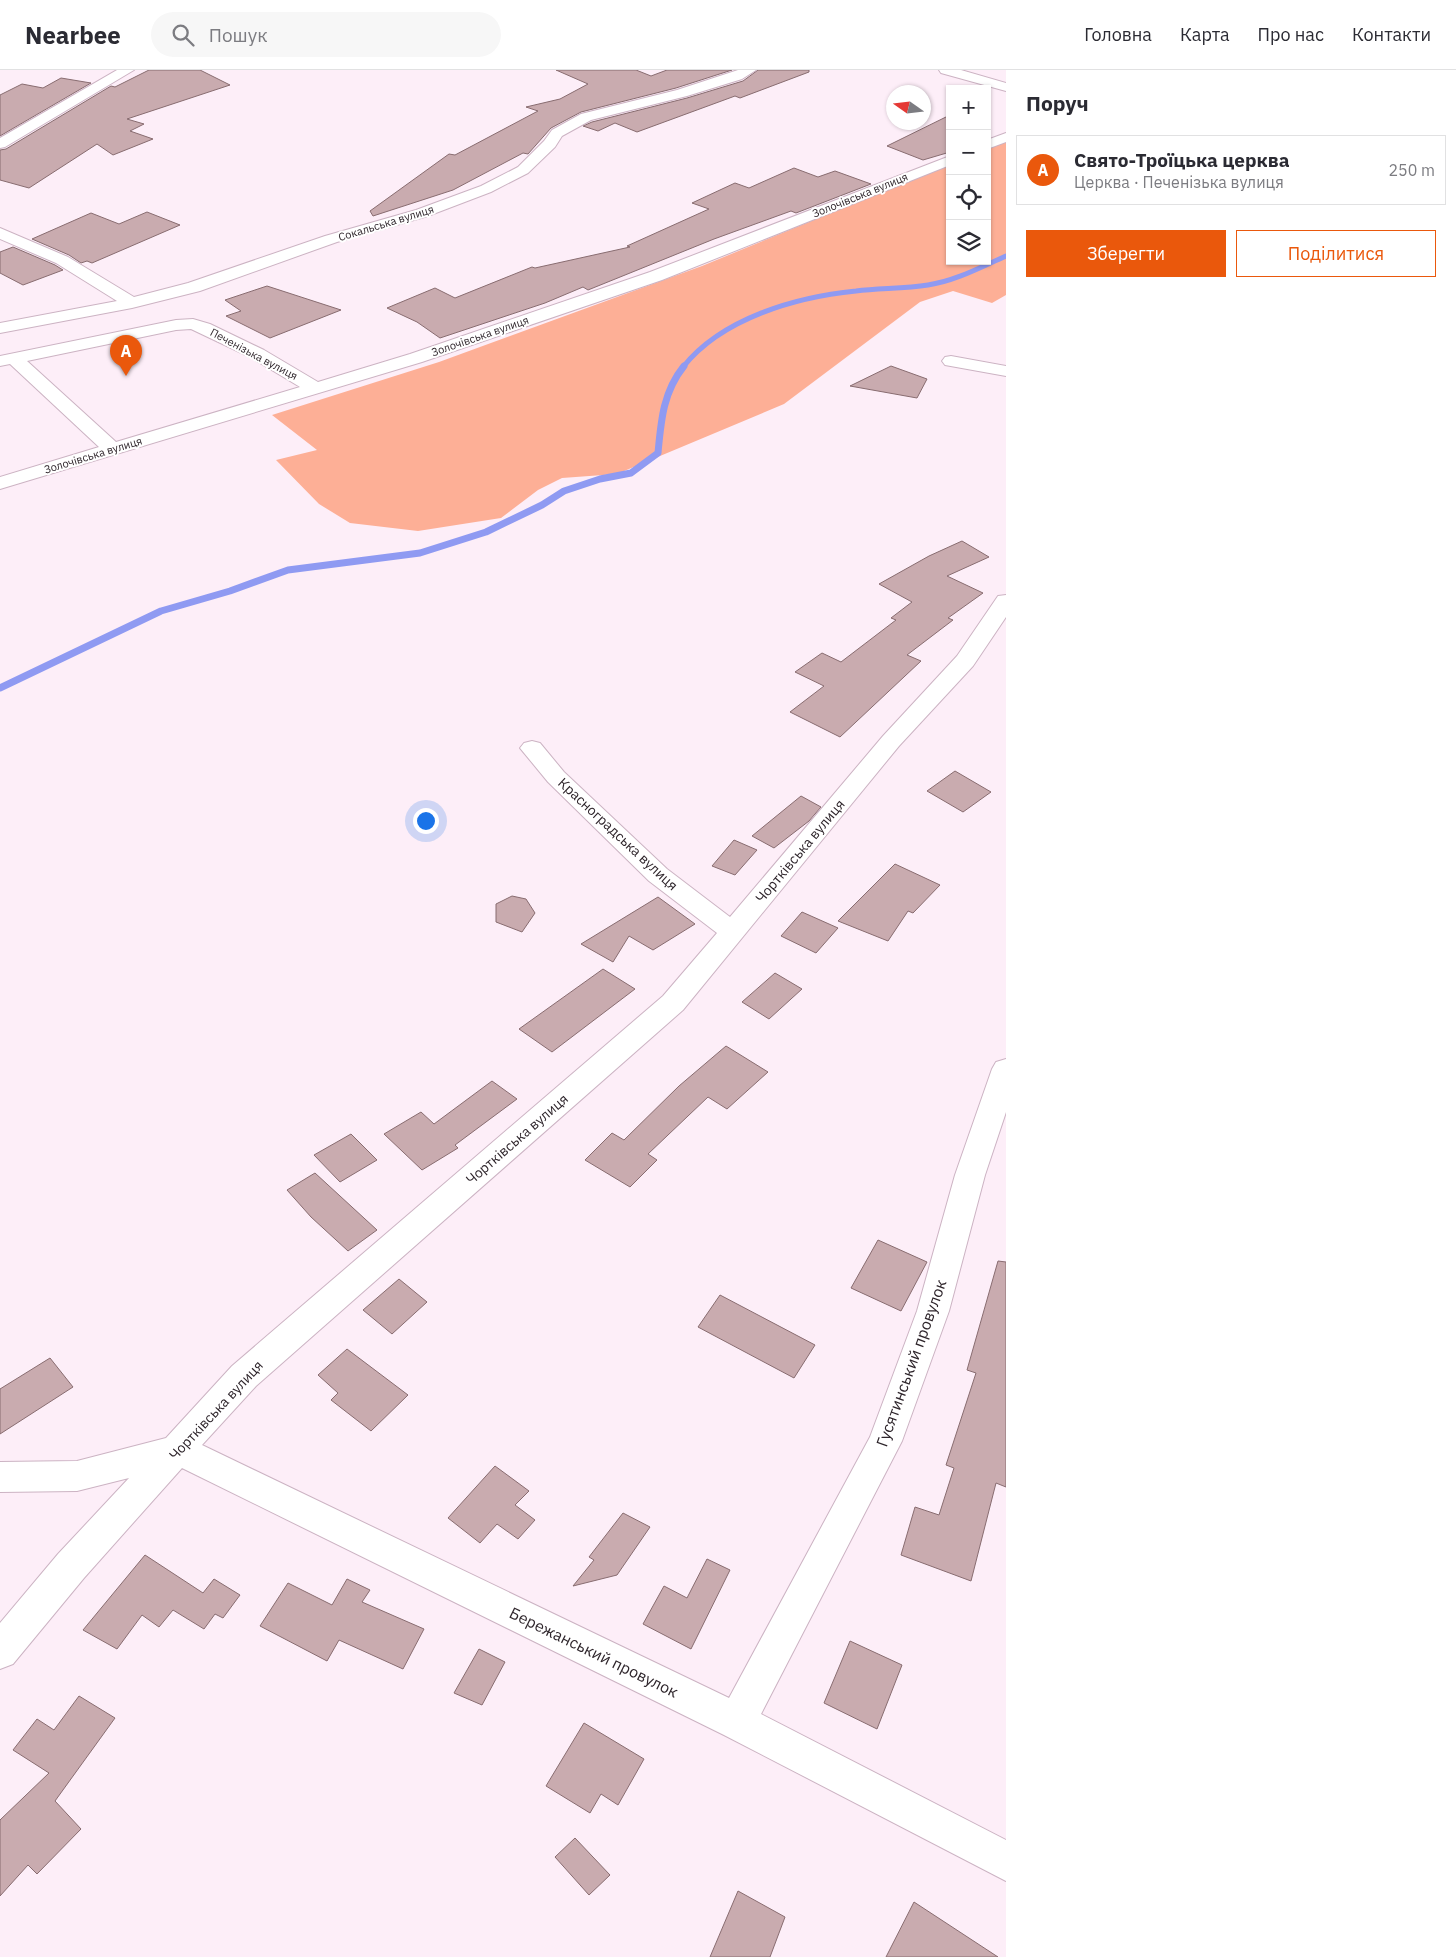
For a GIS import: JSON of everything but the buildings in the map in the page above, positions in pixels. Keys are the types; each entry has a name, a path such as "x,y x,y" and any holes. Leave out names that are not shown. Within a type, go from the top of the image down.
{"street":[{"path":"0,144 127,70"},
{"name":"Сокальська вулиця","path":"0,328 132,303 194,286 331,239 422,213 486,189 523,170 550,144 557,133 586,117 682,93 737,76 749,70"},
{"path":"946,70 1006,87"},
{"path":"991,144 1006,138"},
{"name":"Золочівська вулиця","path":"0,483 416,358 656,276 946,162"},
{"path":"0,233 62,260 132,303"},
{"name":"Печенізька вулиця","path":"6,359 176,325 193,324 258,354 317,389"},
{"path":"6,359 112,450"},
{"path":"951,361 1006,371"},
{"name":"Чортківська вулиця","path":"0,1651 71,1566 244,1376 673,1003 892,742 965,660 1006,601"},
{"name":"Красноградська вулиця","path":"532,748 556,777 658,874 733,932"},
{"name":"Гусятинський провулок","path":"737,1722 885,1441 933,1311 970,1174 1006,1069"},
{"path":"0,1476 77,1476 178,1450"},
{"name":"Бережанський провулок","path":"178,1450 737,1722 1006,1862"}],"shaded area":[{"path":"1006,135 1006,295 992,303 953,291 920,302 784,404 617,474 562,478 538,490 501,518 418,531 350,523 319,504 276,460 317,450 272,415 439,362 702,266 860,201 946,160 946,265 991,265 991,141"}],"waterway":[{"path":"683,367 699,350 718,335 739,323 785,305 833,294 938,283 968,273 1006,256"},
{"path":"0,688 161,611 230,591 288,570 420,553 486,532 542,505 564,491 600,479 631,473 658,453 664,407 672,386 684,366"}],"place":[{"name":"Свято-Троїцька церква","path":"126,376"}]}
